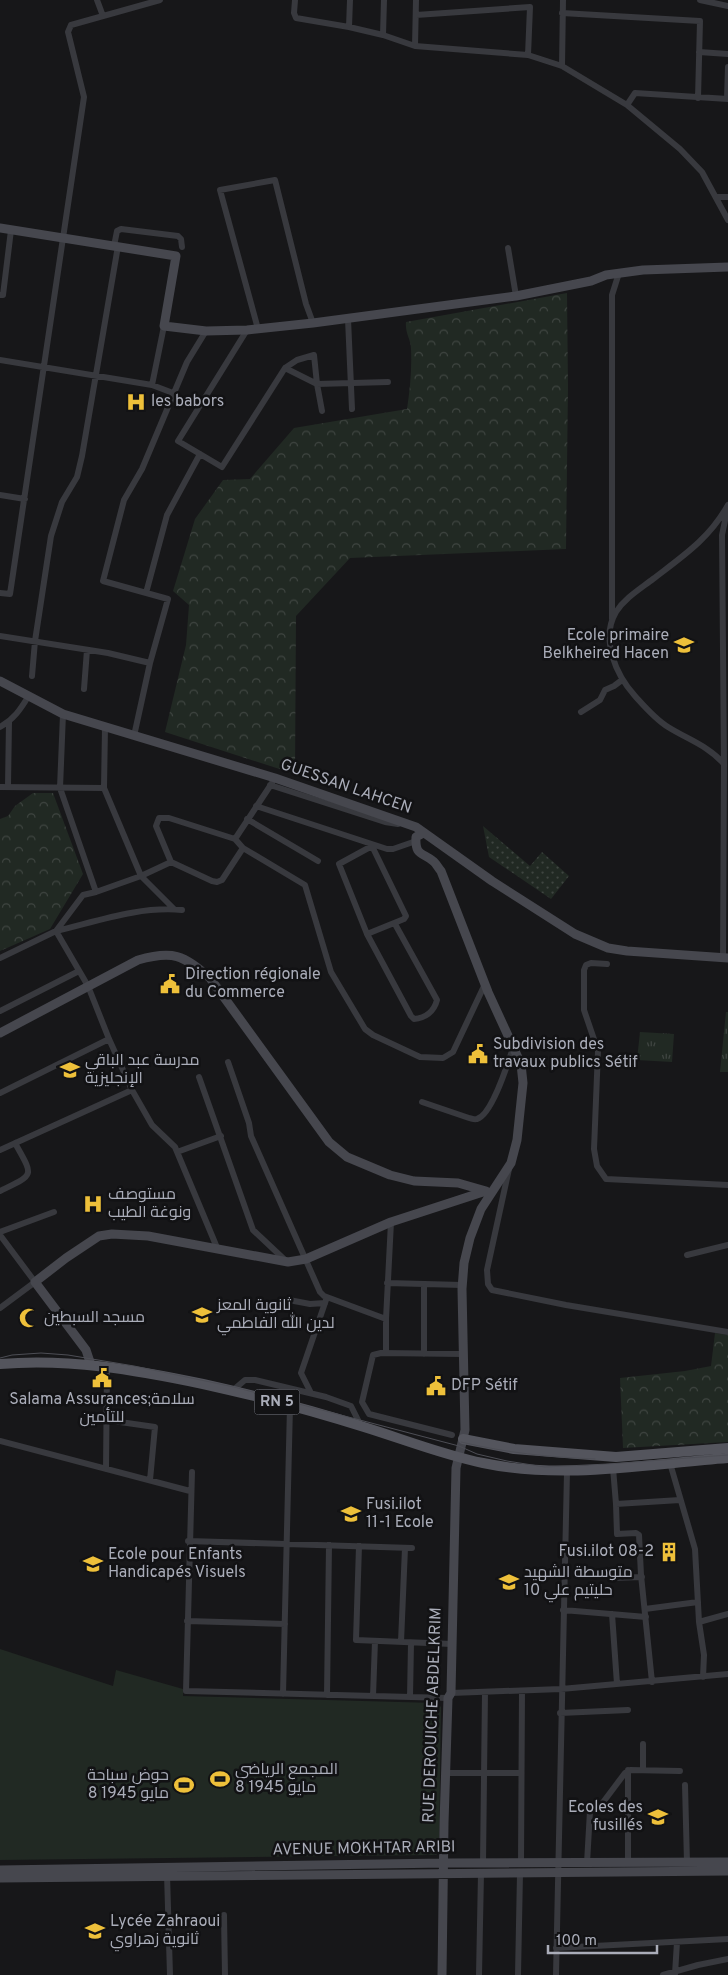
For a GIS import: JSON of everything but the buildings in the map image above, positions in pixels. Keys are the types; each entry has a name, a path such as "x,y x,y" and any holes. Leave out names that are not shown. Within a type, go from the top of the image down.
{"main road":[{"path":"0,228 176,256 164,326 206,331 247,330 313,323 516,296 591,281 606,275 619,273 728,267"},
{"name":"GUESSAN LAHCEN","path":"0,681 62,714 411,826 492,881 575,934 592,942 608,948 627,951 726,958"},
{"path":"416,841 416,837 423,833"},
{"name":"RUE DEROUICHE ABDELKRIM","path":"416,841 415,847 420,853 434,861 441,871 485,984 520,1064 523,1083 517,1140 511,1163 491,1189 480,1209 464,1263 462,1285 465,1430 456,1468 452,1644 446,1773 442,1975"},
{"path":"0,1033 138,960 153,956 178,956 190,961 210,978 329,1142 347,1156 390,1175 414,1181 458,1183 491,1189"},
{"path":"91,1365 86,1350 35,1282 99,1236 112,1234 148,1236 288,1262 306,1259 391,1222 491,1189"},
{"path":"66,1364 77,1361 86,1350"},
{"name":"RN 5","path":"0,1364 29,1362 91,1365 143,1371 290,1406 459,1457 507,1468 567,1472 728,1458"},
{"path":"463,1438 514,1449 616,1457 728,1448"},
{"name":"AVENUE MOKHTAR ARIBI","path":"0,1870 167,1877 444,1874 520,1873 587,1863 728,1862"},
{"name":"AVENUE MOKHTAR ARIBI","path":"0,1878 167,1866 444,1863 521,1863 557,1868 728,1871"}],"street":[{"path":"97,0 103,16"},
{"path":"0,592 10,594 84,97 68,32 71,25 160,0"},
{"path":"295,0 294,13 296,18 349,27 383,35 415,46 528,55 562,66 627,105 680,149 702,172 728,220"},
{"path":"349,27 350,0"},
{"path":"383,35 384,0"},
{"path":"415,46 416,0"},
{"path":"562,66 563,0"},
{"path":"700,0 728,6"},
{"path":"416,15 530,7 528,55"},
{"path":"562,13 700,21 698,98"},
{"path":"700,52 728,54"},
{"path":"627,105 634,93 728,99 728,67"},
{"path":"258,329 220,190 275,180 306,304 313,323"},
{"path":"716,198 728,198"},
{"path":"32,676 35,641 51,536 62,502 77,477 82,456 96,376 117,231 120,229 178,236 182,239 182,246"},
{"path":"0,295 3,295 4,265 11,230"},
{"path":"508,248 516,296"},
{"path":"619,273 612,295 612,652 615,666 622,680 655,717 716,755 724,764"},
{"path":"348,319 352,409"},
{"path":"152,385 164,326"},
{"path":"247,330 178,441 222,467 285,368 297,360 314,355 322,411"},
{"path":"134,736 150,663 168,599 104,581 124,500 142,469 187,362 206,331"},
{"path":"0,360 152,385 173,393"},
{"path":"285,368 317,384 388,382"},
{"path":"146,593 167,514 200,454"},
{"path":"0,495 25,499"},
{"path":"612,623 616,612 626,601 692,550 710,533 728,506"},
{"path":"726,958 726,783 724,764 722,535 728,506"},
{"path":"0,636 87,650 150,663"},
{"path":"84,689 87,650"},
{"path":"581,712 600,700 605,690 622,680"},
{"path":"0,727 20,712 28,697"},
{"path":"62,714 60,788 96,892"},
{"path":"8,786 9,722"},
{"path":"105,727 104,788 141,876 174,909"},
{"path":"235,839 273,782"},
{"path":"0,786 104,788"},
{"path":"256,806 373,845 393,849 416,841"},
{"path":"243,848 222,880 217,882 171,862 156,826 159,818 169,818 235,839 243,848 305,885 331,972 352,1010 365,1029 373,1035 420,1057 443,1058 452,1052 485,984"},
{"path":"247,819 318,861"},
{"path":"367,934 395,924 404,919 405,913 373,845"},
{"path":"373,845 339,864 367,934 411,1016 414,1019 419,1019 432,1012 437,1000 395,924"},
{"path":"56,931 83,895 141,876 171,862"},
{"path":"0,958 56,931 143,910 161,908 182,910"},
{"path":"56,931 88,986 132,1090 152,1125 175,1147 218,1250"},
{"path":"607,964 591,962 586,965 584,970 584,1010 598,1051 594,1125 594,1149 597,1166 606,1179 728,1185"},
{"path":"0,1011 79,971"},
{"path":"0,1093 109,1039"},
{"path":"422,1102 477,1119 492,1103 513,1048"},
{"path":"228,1062 249,1123 251,1136 320,1292 326,1300"},
{"path":"199,1077 254,1230 288,1262"},
{"path":"0,1150 132,1090"},
{"path":"177,1152 221,1136"},
{"path":"0,1191 24,1180 29,1175 30,1169 15,1143"},
{"path":"511,1163 487,1270 488,1284 492,1290 566,1305 728,1332"},
{"path":"0,1308 35,1282 0,1233 54,1212"},
{"path":"386,1353 391,1222"},
{"path":"687,1255 728,1245"},
{"path":"388,1283 462,1285"},
{"path":"424,1284 424,1354"},
{"path":"289,1300 310,1304 326,1300 386,1319"},
{"path":"311,1393 301,1373 326,1300"},
{"path":"452,1435 369,1414 362,1402 373,1355 386,1353 463,1354"},
{"path":"106,1469 107,1367"},
{"path":"232,1391 244,1380 255,1380 311,1393 351,1406 361,1426"},
{"path":"283,1694 290,1406"},
{"path":"106,1420 155,1427 150,1480"},
{"path":"0,1441 190,1491"},
{"path":"670,1462 695,1549 699,1622 704,1655 703,1677"},
{"path":"613,1468 617,1534 636,1532 640,1536 652,1682"},
{"path":"192,1472 188,1541 186,1691 410,1697 561,1689 728,1674"},
{"path":"556,1975 560,1713 567,1472"},
{"path":"616,1504 680,1500"},
{"path":"188,1541 409,1548 402,1642"},
{"path":"327,1695 329,1545"},
{"path":"359,1546 356,1640 452,1644"},
{"path":"613,1578 642,1577"},
{"path":"563,1610 612,1614 645,1613 698,1602"},
{"path":"612,1614 616,1684"},
{"path":"699,1622 728,1614"},
{"path":"187,1621 285,1624"},
{"path":"373,1696 375,1641"},
{"path":"410,1697 411,1643"},
{"path":"521,1863 522,1690"},
{"path":"483,1863 485,1692"},
{"path":"560,1713 628,1710"},
{"path":"643,1744 643,1770"},
{"path":"628,1770 628,1863"},
{"path":"587,1863 590,1811 601,1805 628,1770 680,1771"},
{"path":"446,1773 521,1773"},
{"path":"685,1785 687,1863"},
{"path":"167,1866 170,1975"},
{"path":"479,1975 481,1873"},
{"path":"518,1975 520,1873"},
{"path":"224,1915 225,1975"},
{"path":"556,1948 728,1939"},
{"path":"675,1973 677,1942"},
{"path":"664,1975 698,1965 728,1960"}],"green space":[{"path":"567,293 566,549 350,558 296,616 295,774 165,732 186,645 189,605 173,591 195,519 223,480 250,479 294,428 407,409 411,379 411,345 406,330 406,322"},
{"path":"33,793 53,793 83,874 50,929 0,951 0,819 8,816 15,806"},
{"path":"483,826 530,866 542,852 569,876 551,899 489,857"},
{"path":"726,1012 728,1012 728,1072 720,1072"},
{"path":"640,1032 674,1034 672,1062 637,1060"},
{"path":"715,1333 728,1335 728,1442 623,1448 620,1378 685,1371 711,1366"},
{"name":"المجمع الرياضي 8 مايو 1945","path":"0,1649 113,1686 116,1670 183,1689 183,1696 436,1703 441,1707 439,1852 436,1855 0,1860"}],"tram line":[{"path":"0,1358 12,1355 41,1353 68,1355 134,1366 234,1387 459,1446 477,1454 545,1467 728,1455"},
{"path":"461,1442 528,1454 595,1459"}],"place":[{"name":"les babors","path":"136,402"},
{"name":"Ecole primaire Belkheired Hacen","path":"684,645"},
{"name":"Direction régionale du Commerce","path":"170,984"},
{"name":"Subdivision des travaux publics Sétif","path":"478,1054"},
{"name":"مدرسة عبد الباقي الإنجليزية","path":"70,1070"},
{"name":"مستوصف ونوغة الطيب","path":"93,1204"},
{"name":"ثانوية المعز لدين الله الفاطمي","path":"202,1315"},
{"name":"مسجد السبطين","path":"29,1318"},
{"name":"Salama Assurances;سلامة للتأمين","path":"102,1378"},
{"name":"DFP Sétif","path":"436,1386"},
{"name":"Fusi.ilot 11-1 Ecole","path":"351,1514"},
{"name":"Fusi.ilot 08-2","path":"669,1552"},
{"name":"Ecole pour Enfants Handicapés Visuels","path":"93,1564"},
{"name":"متوسطة الشهيد حليتيم علي 10","path":"509,1582"},
{"name":"المجمع الرياضي 8 مايو 1945","path":"220,1779"},
{"name":"حوض سباحة 8 مايو 1945","path":"184,1785"},
{"name":"Ecoles des fusillés","path":"658,1817"},
{"name":"Lycée Zahraoui ثانوية زهراوي","path":"95,1931"}]}
